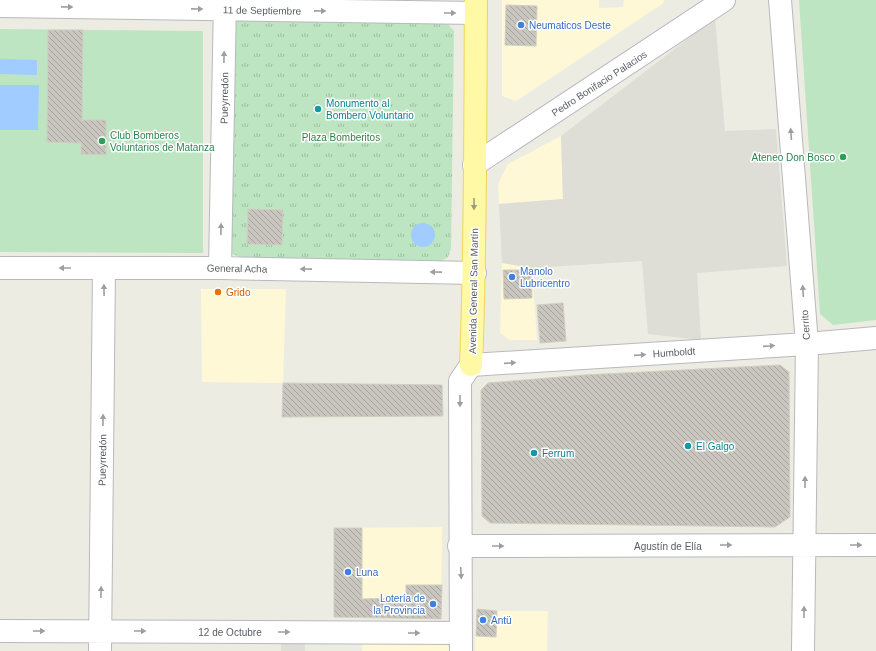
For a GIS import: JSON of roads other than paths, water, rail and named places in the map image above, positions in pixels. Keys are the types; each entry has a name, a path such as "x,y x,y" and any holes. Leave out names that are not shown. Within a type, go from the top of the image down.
{"main road":[{"name":"Avenida General San Martín","path":"471,365 474,273 476,6"}],"street":[{"name":"Pedro Bonifacio Palacios","path":"474,165 697,8 724,0"},
{"name":"Cerrito","path":"780,0 807,344 803,651"},
{"name":"Pueyrredón","path":"220,268 225,5"},
{"name":"11 de Septiembre","path":"0,6 476,6"},
{"name":"General Acha","path":"0,268 220,268 474,273"},
{"name":"Pueyrredón","path":"100,641 104,268"},
{"name":"Humboldt","path":"471,365 807,344 876,338"},
{"name":"Avenida General San Martín","path":"461,642 462,590 459,546 460,381 471,365"},
{"name":"Agustín de Elía","path":"459,546 876,545"},
{"name":"12 de Octubre","path":"0,631 100,641 461,642"}],"water":[{"path":"0,59 37,60 37,75 0,74"},
{"path":"0,85 39,85 38,130 0,130"},
{"path":"423,223 428,224 434,230 434,240 428,246 423,247 418,246 412,240 411,235 412,230 418,224"}],"place":[{"name":"Neumaticos Deste","path":"521,25"},
{"name":"Monumento al Bombero Voluntario","path":"318,109"},
{"name":"Club Bomberos Voluntarios de Matanza","path":"102,141"},
{"name":"Ateneo Don Bosco","path":"843,157"},
{"name":"Manolo Lubricentro","path":"512,277"},
{"name":"Grido","path":"218,292"},
{"name":"El Galgo","path":"688,446"},
{"name":"Ferrum","path":"534,453"},
{"name":"Luna","path":"348,572"},
{"name":"Lotería de la Provincia","path":"433,604"},
{"name":"Antü","path":"483,620"}],"park label":[{"name":"Plaza Bomberitos","path":"341,137"}]}
